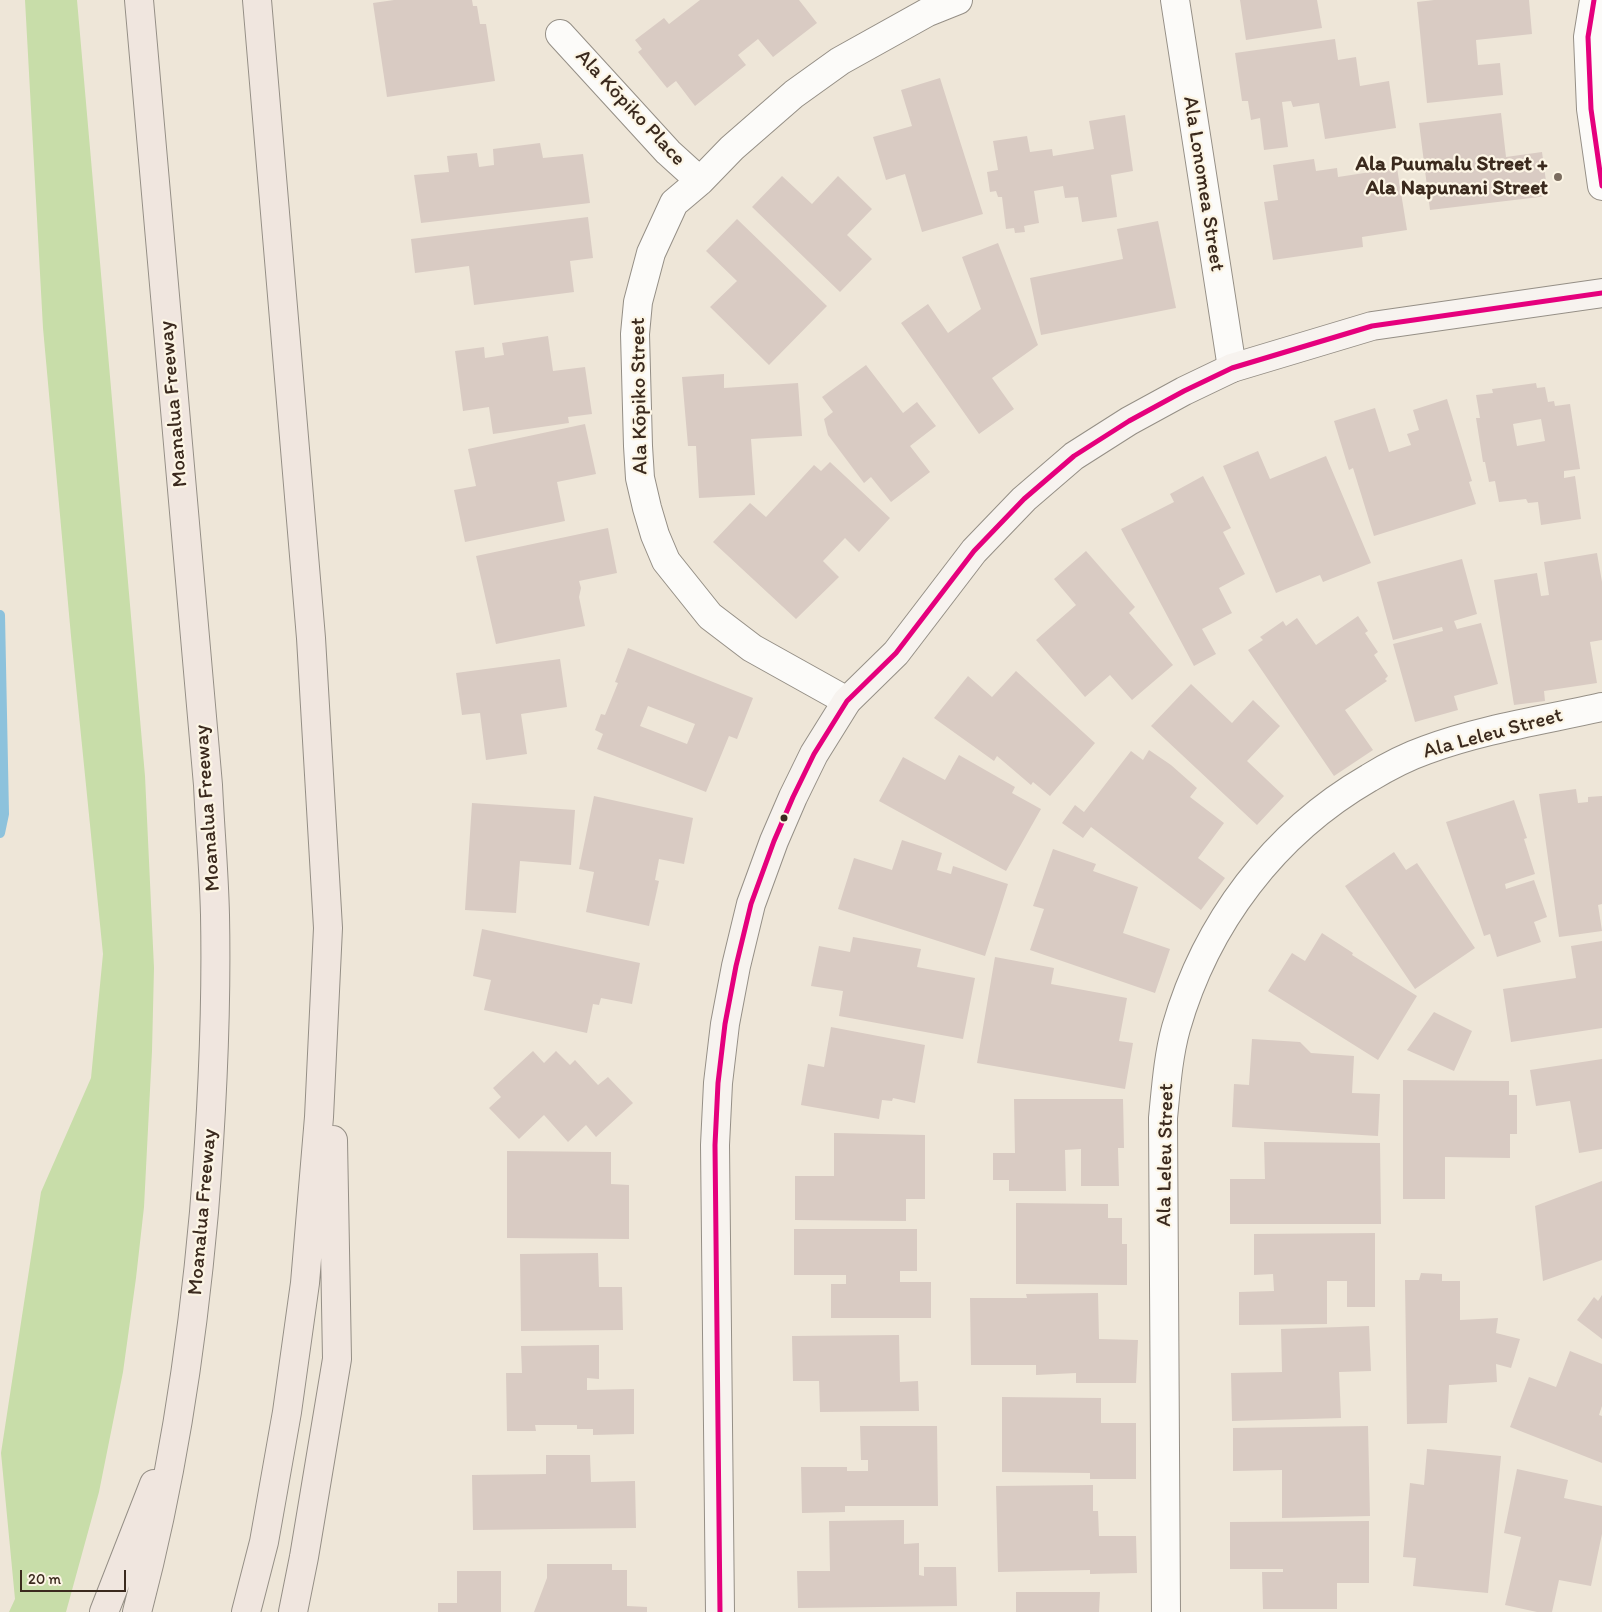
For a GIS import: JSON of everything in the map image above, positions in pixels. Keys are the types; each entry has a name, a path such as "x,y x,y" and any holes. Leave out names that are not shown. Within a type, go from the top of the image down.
{"highway":[{"name":"Moanalua Freeway","path":"138,1612 154,1552 180,1417 197,1294 208,1169 215,1045 215,914 206,765 139,0"},
{"path":"257,0 311,638 328,928 337,1359 293,1612"},
{"path":"246,1612 264,1542 287,1412 305,1283 319,1117 328,928"},
{"path":"104,1612 180,1417"}],"street":[{"name":"Ala Kōpiko Street","path":"847,701 752,648 710,616 666,561 646,508 640,478 635,334 638,302 651,253 674,203 700,181 732,148 787,100 840,61 928,12 958,0"},
{"name":"Ala Lonomea Street","path":"1175,0 1232,368"},
{"path":"1594,0 1588,38 1590,109 1602,186"},
{"name":"Ala Kōpiko Place","path":"560,34 668,152 700,181"},
{"path":"720,1612 715,1145 718,1083 725,1024 736,966 751,904 774,840 814,754 847,701 896,654 974,551 1024,499 1074,456 1184,391 1232,368 1372,326 1602,292"},
{"name":"Ala Leleu Street","path":"1166,1612 1163,1118 1168,1073 1176,1029 1190,987 1208,946 1230,907 1257,871 1317,812 1351,788 1386,768 1425,750 1465,737 1602,707"}],"green space":[{"path":"25,0 77,0 145,776 154,968 144,1207 136,1278 123,1372 99,1492 66,1612 9,1612 15,1599 1,1453 41,1192 91,1078 103,954 71,636 43,328"}],"building":[{"path":"394,0 472,0 473,6 477,6 480,24 486,24 495,81 387,97 373,3"},
{"path":"700,0 799,0 817,23 773,57 758,39 738,55 746,65 695,106 676,81 667,88 638,52 642,49 635,40 664,18 669,24"},
{"path":"1240,0 1317,0 1322,28 1246,40"},
{"path":"1434,0 1529,0 1532,34 1476,40 1478,65 1500,63 1503,95 1427,103 1417,2"},
{"path":"1335,39 1338,60 1356,57 1360,86 1389,81 1396,128 1325,139 1319,103 1293,107 1291,101 1282,102 1288,147 1264,150 1260,118 1251,120 1248,101 1242,101 1235,53"},
{"path":"940,78 983,214 922,232 905,174 886,180 873,137 912,126 901,90"},
{"path":"1501,113 1506,157 1542,152 1548,196 1430,210 1419,123"},
{"path":"1125,115 1133,171 1111,175 1117,217 1082,222 1078,197 1065,198 1063,186 1034,191 1039,223 1024,226 1025,232 1015,233 1014,228 1006,229 1002,197 998,197 996,191 990,192 987,172 998,170 993,141 1027,136 1030,152 1052,149 1053,156 1094,149 1089,121"},
{"path":"540,143 543,158 583,154 590,203 421,223 414,175 449,172 447,156 477,153 479,167 494,165 493,149"},
{"path":"1314,159 1316,171 1337,168 1338,177 1397,168 1407,230 1362,237 1363,247 1273,260 1264,202 1278,200 1273,165"},
{"path":"782,176 812,204 838,176 872,209 847,235 872,259 840,292 752,207"},
{"path":"588,217 593,258 570,261 574,292 474,305 469,266 415,273 411,239"},
{"path":"737,219 827,306 769,365 710,307 737,281 706,251"},
{"path":"1158,221 1176,308 1041,335 1030,278 1123,259 1117,229"},
{"path":"998,243 1038,345 992,378 1014,409 979,434 901,323 928,304 948,333 981,309 962,257"},
{"path":"548,336 553,371 585,367 592,414 568,417 569,423 493,434 489,407 463,411 455,351 484,347 485,358 504,355 502,343"},
{"path":"866,365 903,413 917,402 936,426 910,446 930,472 891,502 871,477 864,483 828,435 824,419 833,412 822,397"},
{"path":"724,374 724,388 798,383 802,436 751,439 755,495 699,498 696,446 688,446 682,377"},
{"path":"1536,383 1537,388 1545,387 1548,402 1554,401 1555,406 1570,404 1580,469 1564,471 1564,478 1575,476 1581,519 1541,525 1538,502 1528,503 1526,499 1499,502 1495,481 1489,482 1485,462 1483,462 1476,418 1480,418 1476,395 1493,393 1492,389","holes":["1541,419 1545,441 1517,446 1513,424"]},
{"path":"1447,399 1472,481 1469,482 1476,504 1374,536 1353,468 1349,470 1334,421 1375,408 1389,452 1411,445 1407,434 1419,430 1413,410"},
{"path":"585,424 596,474 557,482 565,521 465,542 454,490 476,486 468,449"},
{"path":"1258,451 1270,479 1326,456 1371,563 1323,582 1320,575 1276,593 1223,466"},
{"path":"830,462 890,518 859,552 845,538 823,561 839,577 796,619 713,542 750,503 766,517 814,465 821,471"},
{"path":"1203,476 1231,528 1223,532 1245,574 1219,588 1232,613 1202,629 1216,654 1194,666 1121,529 1174,502 1170,494"},
{"path":"608,528 617,573 579,581 581,588 579,597 585,626 496,644 476,556"},
{"path":"1086,551 1135,607 1129,613 1173,665 1132,700 1110,675 1085,697 1036,640 1076,605 1054,579"},
{"path":"1597,553 1602,582 1602,640 1590,642 1597,683 1544,691 1545,701 1514,705 1494,580 1537,573 1541,596 1549,595 1544,562"},
{"path":"1462,559 1477,614 1454,621 1457,629 1481,623 1498,684 1454,696 1458,710 1415,722 1393,644 1443,631 1442,627 1393,640 1377,582"},
{"path":"1358,616 1368,631 1365,633 1378,652 1374,655 1388,676 1385,679 1387,681 1345,710 1373,750 1334,776 1248,650 1263,640 1260,637 1283,621 1286,626 1297,618 1316,645"},
{"path":"628,648 753,698 737,739 729,736 706,792 597,749 603,734 595,730 601,714 605,715 618,683 615,682","holes":["648,706 695,724 687,744 640,726"]},
{"path":"560,659 567,707 521,714 527,754 486,760 480,713 462,715 456,673"},
{"path":"1016,671 1095,743 1050,796 1033,782 1031,785 997,756 994,761 934,718 968,676 992,697"},
{"path":"1191,684 1232,723 1253,700 1280,726 1247,761 1284,796 1257,825 1151,726"},
{"path":"1149,750 1171,765 1197,788 1190,797 1224,823 1198,858 1225,878 1201,910 1091,827 1083,838 1062,823 1075,805 1084,812 1131,751 1143,760"},
{"path":"959,755 1015,787 1012,793 1041,809 1006,871 879,801 903,757 945,780"},
{"path":"1576,789 1578,803 1588,802 1588,797 1602,796 1602,904 1598,905 1602,931 1559,937 1539,794"},
{"path":"594,796 693,818 684,864 659,859 655,880 659,881 649,926 586,912 594,872 579,869"},
{"path":"1514,800 1527,838 1524,839 1535,874 1505,884 1506,889 1534,880 1547,917 1534,922 1541,942 1497,957 1490,934 1484,936 1446,822"},
{"path":"472,803 575,810 571,865 520,861 516,913 465,910"},
{"path":"902,840 942,853 937,870 951,874 953,866 1008,884 985,956 838,909 854,858 892,870"},
{"path":"1053,849 1096,864 1093,871 1138,887 1123,933 1170,949 1155,993 1030,950 1044,909 1033,906"},
{"path":"1394,852 1406,870 1417,863 1475,948 1415,989 1345,886"},
{"path":"482,929 640,963 632,1004 601,998 599,1005 593,1004 587,1033 484,1010 491,980 473,976"},
{"path":"1322,933 1353,953 1352,955 1417,996 1378,1060 1268,991 1292,953 1305,961"},
{"path":"853,937 921,949 917,967 975,978 963,1039 839,1016 843,991 811,986 819,946 850,952"},
{"path":"1602,941 1602,1028 1511,1042 1503,989 1576,978 1571,946"},
{"path":"995,957 1054,968 1051,984 1127,998 1119,1041 1133,1043 1125,1089 977,1063"},
{"path":"1434,1012 1472,1031 1454,1071 1407,1050"},
{"path":"831,1027 925,1045 915,1103 893,1098 892,1101 882,1100 879,1119 801,1105 808,1064 824,1067"},
{"path":"1252,1039 1300,1042 1311,1053 1354,1056 1352,1093 1380,1094 1378,1136 1232,1127 1234,1084 1249,1085"},
{"path":"533,1051 544,1063 556,1051 570,1065 575,1060 598,1085 608,1077 633,1103 596,1137 586,1125 568,1142 544,1115 519,1139 489,1108 501,1097 493,1088"},
{"path":"1602,1059 1602,1149 1579,1153 1570,1101 1536,1106 1530,1070"},
{"path":"1403,1080 1509,1081 1509,1095 1517,1095 1517,1134 1510,1134 1510,1158 1445,1157 1445,1199 1403,1199"},
{"path":"1014,1099 1123,1099 1124,1148 1118,1148 1119,1186 1081,1186 1081,1149 1065,1150 1066,1191 1009,1191 1009,1180 993,1180 993,1153 1015,1153"},
{"path":"834,1133 925,1135 925,1199 906,1199 906,1221 795,1220 795,1176 834,1176"},
{"path":"1264,1142 1380,1143 1381,1224 1230,1224 1230,1179 1265,1179"},
{"path":"507,1151 611,1152 611,1184 629,1185 629,1239 507,1238"},
{"path":"1602,1181 1602,1260 1543,1281 1535,1206"},
{"path":"1016,1203 1108,1204 1108,1218 1122,1218 1122,1244 1127,1244 1127,1285 1016,1284"},
{"path":"794,1229 917,1229 917,1271 900,1271 900,1282 931,1282 931,1318 831,1318 831,1284 846,1284 846,1275 794,1275"},
{"path":"1375,1233 1375,1307 1347,1307 1347,1281 1327,1281 1327,1324 1239,1325 1239,1292 1274,1291 1273,1274 1254,1275 1254,1234"},
{"path":"598,1253 599,1287 622,1287 623,1330 521,1331 520,1254"},
{"path":"1421,1273 1442,1274 1442,1281 1460,1281 1460,1320 1498,1318 1496,1333 1520,1339 1511,1368 1496,1364 1497,1382 1449,1385 1447,1423 1407,1424 1405,1280 1419,1280"},
{"path":"1098,1293 1099,1339 1138,1340 1136,1383 1076,1383 1076,1373 1036,1375 1036,1365 971,1365 970,1298 1027,1298 1026,1294"},
{"path":"1602,1295 1602,1339 1577,1320 1594,1297 1598,1301"},
{"path":"1369,1326 1371,1371 1339,1372 1341,1418 1232,1421 1231,1373 1282,1372 1281,1329"},
{"path":"899,1335 900,1382 918,1381 919,1411 820,1412 819,1381 793,1381 792,1336"},
{"path":"599,1345 599,1379 587,1378 587,1390 634,1389 634,1434 593,1435 593,1429 577,1429 577,1425 535,1425 536,1431 507,1431 506,1373 522,1373 521,1346"},
{"path":"1570,1351 1602,1364 1602,1406 1599,1415 1602,1416 1602,1463 1510,1427 1529,1377 1556,1387"},
{"path":"1002,1397 1101,1398 1101,1423 1136,1423 1136,1479 1090,1479 1090,1473 1002,1472"},
{"path":"860,1426 937,1426 938,1506 845,1506 845,1512 802,1513 801,1467 847,1467 847,1471 868,1471 868,1460 861,1460"},
{"path":"1368,1426 1370,1516 1282,1518 1282,1470 1233,1471 1233,1428"},
{"path":"1427,1449 1501,1456 1488,1593 1413,1586 1416,1558 1403,1557 1410,1483 1424,1485"},
{"path":"546,1455 590,1455 591,1482 635,1481 636,1528 473,1530 472,1475 546,1474"},
{"path":"1517,1469 1568,1480 1564,1498 1602,1506 1602,1534 1591,1586 1559,1580 1552,1612 1537,1612 1505,1605 1521,1537 1504,1533"},
{"path":"1093,1485 1093,1511 1098,1511 1099,1536 1136,1536 1137,1573 1090,1574 1090,1570 998,1572 996,1486"},
{"path":"904,1520 904,1544 919,1543 919,1575 924,1576 924,1567 956,1567 957,1606 798,1608 797,1571 830,1571 829,1521"},
{"path":"1369,1521 1369,1583 1337,1583 1337,1609 1263,1609 1262,1572 1283,1572 1283,1569 1230,1569 1230,1522"},
{"path":"547,1564 612,1564 612,1570 627,1570 627,1606 647,1607 647,1612 534,1612 547,1578"},
{"path":"457,1571 501,1571 501,1612 438,1612 438,1603 457,1603"},
{"path":"1016,1592 1100,1592 1099,1612 1016,1612"}],"waterway":[{"path":"0,615 4,814 0,833"}],"transit line":[{"path":"1594,0 1588,37 1591,109 1602,186"},
{"path":"720,1612 715,1145 718,1083 725,1024 736,966 751,904 774,841 814,754 847,701 896,653 974,551 1024,499 1074,456 1129,421 1184,391 1232,368 1372,326 1602,293"}],"place":[{"name":"Ala Puumalu Street + Ala Napunani Street","path":"1558,177"}]}
